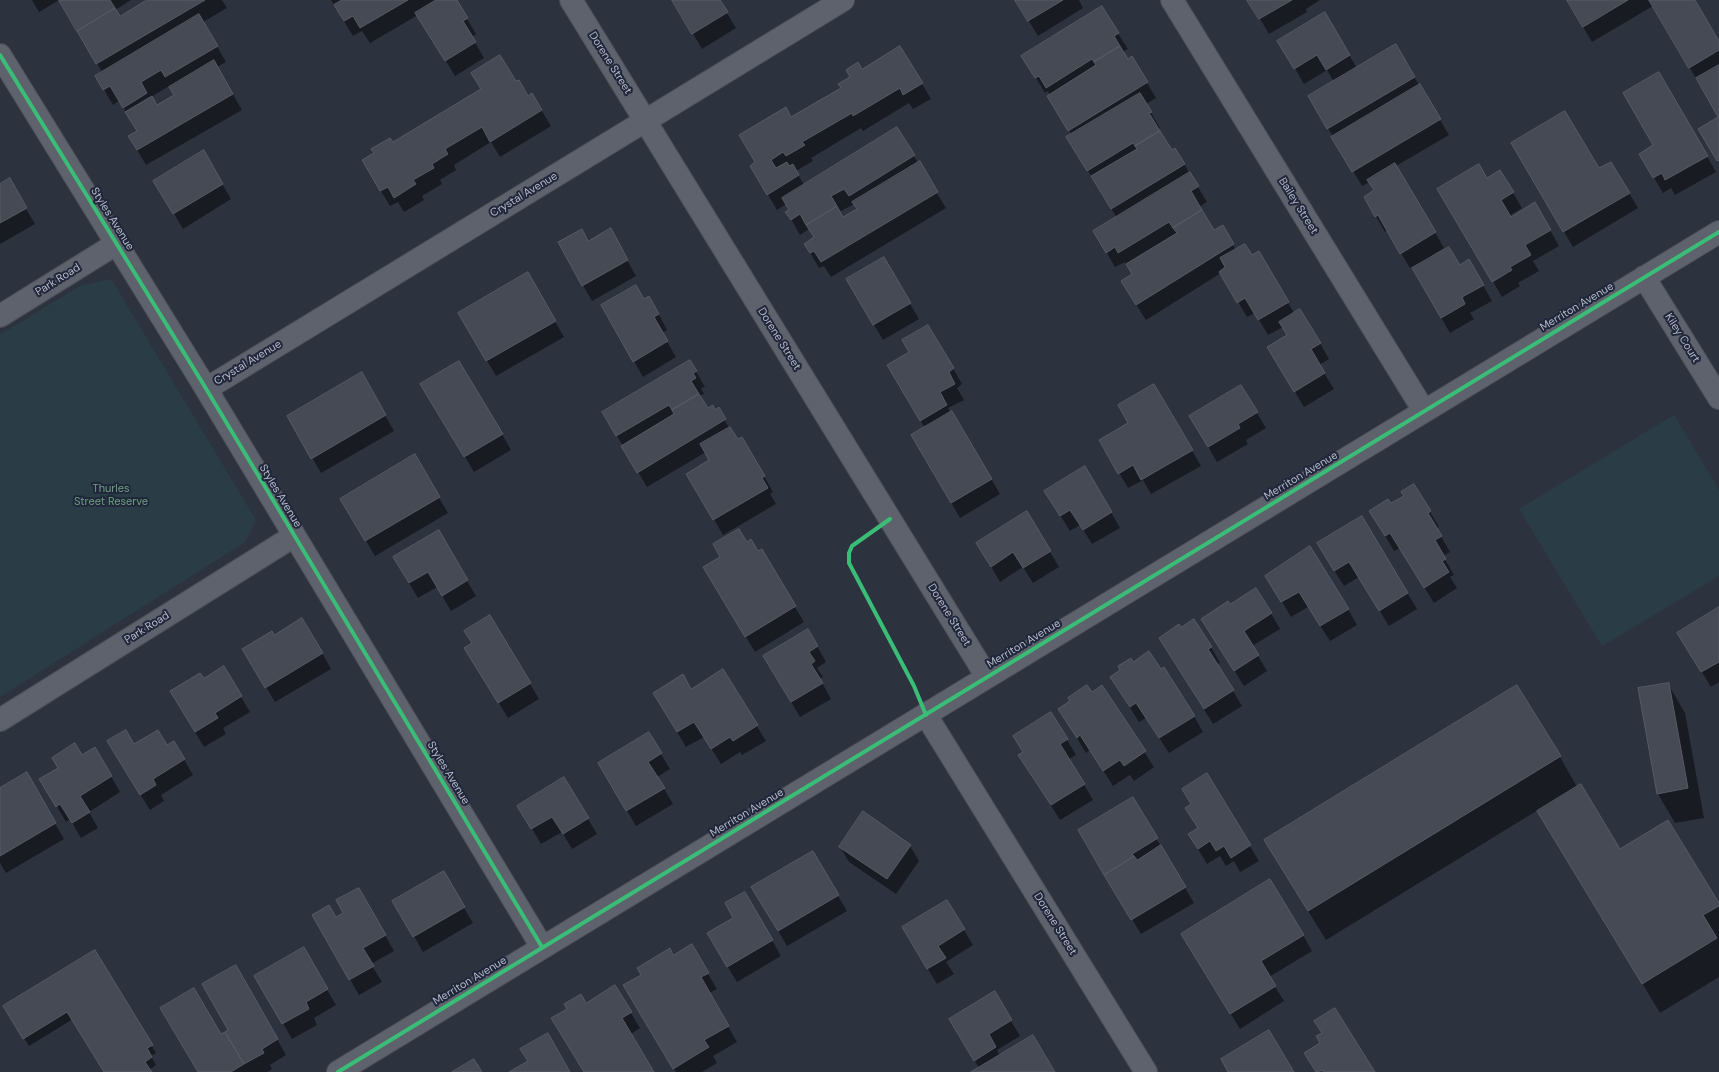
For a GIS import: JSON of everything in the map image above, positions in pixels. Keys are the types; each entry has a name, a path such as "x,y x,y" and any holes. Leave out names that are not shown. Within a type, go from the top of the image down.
{"street":[{"name":"Dorene Street","path":"571,0 987,677"},
{"name":"Crystal Avenue","path":"206,389 843,0"},
{"name":"Bailey Street","path":"1172,0 1424,411"},
{"name":"Styles Avenue","path":"0,55 206,389 542,948"},
{"name":"Merriton Avenue","path":"338,1072 1719,232"},
{"name":"Park Road","path":"0,316 116,244"},
{"name":"Kiley Court","path":"1644,277 1719,398"},
{"name":"Park Road","path":"0,720 294,536"},
{"name":"Dorene Street","path":"926,714 1146,1072"}],"green space":[{"name":"Thurles Street Reserve","path":"111,279 256,520 245,542 0,697 0,335 80,286"},
{"path":"1674,415 1719,490 1719,576 1602,646 1519,509"}],"building":[{"path":"59,0 110,0 115,8 77,31"},
{"path":"147,0 205,0 96,64 77,31 115,8 120,16"},
{"path":"342,0 408,0 360,28 353,16 344,21 334,5"},
{"path":"436,0 457,0 468,18 463,21 476,42 445,61 415,13"},
{"path":"672,0 720,0 728,12 692,34"},
{"path":"1015,0 1063,0 1028,21"},
{"path":"1247,0 1292,0 1259,19"},
{"path":"1567,0 1628,0 1583,27"},
{"path":"1649,0 1695,0 1719,41 1719,50 1689,68"},
{"path":"1102,6 1119,33 1114,36 1120,46 1094,62 1092,59 1046,88 1039,76 1035,78 1021,56"},
{"path":"1325,12 1350,55 1326,70 1317,55 1294,69 1277,41"},
{"path":"199,14 218,46 165,77 161,70 141,82 147,93 123,108 110,86 103,90 95,76"},
{"path":"1396,44 1415,77 1327,129 1308,96"},
{"path":"900,46 923,83 903,95 900,88 853,116 852,113 802,142 805,145 786,156 783,152 771,160 776,168 787,162 789,166 793,164 799,175 767,195 750,166 755,162 739,135 786,107 791,117 841,88 838,84 850,77 846,70 858,62 862,69"},
{"path":"1120,46 1128,59 1132,56 1148,82 1068,131 1047,96 1096,65 1094,62"},
{"path":"500,55 516,81 519,80 528,96 532,93 542,110 490,142 482,127 445,149 448,154 432,164 434,168 413,180 416,184 394,198 388,187 380,191 362,160 374,153 371,149 390,138 393,142 481,89 471,73"},
{"path":"214,60 233,94 137,150 128,136 137,131 125,112 152,96 157,105 174,95 169,87"},
{"path":"1719,65 1719,160 1717,161 1698,129 1718,117 1696,78"},
{"path":"1659,72 1708,156 1665,180 1662,173 1653,178 1639,154 1653,145 1623,93"},
{"path":"1420,84 1441,119 1352,172 1331,137"},
{"path":"1140,93 1152,112 1149,113 1160,131 1135,146 1133,143 1087,171 1066,137"},
{"path":"1565,111 1599,168 1611,162 1630,193 1563,232 1511,143"},
{"path":"897,127 915,155 849,196 844,189 831,196 837,206 806,225 800,214 791,220 785,212 789,210 782,198"},
{"path":"1160,131 1172,150 1175,148 1185,164 1111,209 1091,176 1137,149 1135,146"},
{"path":"204,150 223,184 173,214 153,181"},
{"path":"920,161 938,192 821,262 814,251 810,253 804,244 814,237 806,225 837,206 843,217 857,209 852,202"},
{"path":"1395,163 1436,232 1400,254 1378,215 1375,217 1364,197 1374,190 1367,180"},
{"path":"1479,164 1487,178 1500,170 1514,192 1501,200 1511,217 1535,202 1551,230 1525,245 1531,255 1510,267 1512,270 1492,282 1437,189"},
{"path":"1190,172 1199,186 1191,191 1202,210 1173,228 1169,222 1118,253 1115,247 1106,253 1093,231"},
{"path":"10,178 27,208 0,223 0,184"},
{"path":"1202,210 1214,230 1223,225 1234,244 1136,305 1121,281 1132,274 1126,264 1177,233 1173,228"},
{"path":"611,228 628,260 582,286 558,242 582,229 588,241"},
{"path":"1245,244 1252,255 1259,251 1289,302 1258,320 1245,298 1237,303 1219,272 1225,267 1220,258"},
{"path":"1449,247 1460,265 1469,259 1484,285 1462,297 1465,304 1441,318 1412,268"},
{"path":"884,257 911,303 873,325 846,279"},
{"path":"528,272 556,321 486,361 458,313"},
{"path":"636,285 644,299 649,296 659,314 654,317 668,341 633,362 601,305"},
{"path":"1300,309 1321,343 1311,349 1325,373 1294,392 1267,347 1287,335 1279,322"},
{"path":"928,325 954,368 949,372 955,384 940,392 947,405 920,421 887,365 909,352 902,340"},
{"path":"690,360 697,371 693,373 696,378 691,381 699,394 672,410 669,405 616,436 602,412"},
{"path":"459,361 503,434 464,457 420,384"},
{"path":"362,372 386,415 311,459 287,416"},
{"path":"1154,384 1193,450 1141,480 1133,465 1118,474 1099,440 1128,423 1118,405"},
{"path":"1241,385 1258,412 1238,424 1240,428 1208,447 1189,416"},
{"path":"699,394 708,408 713,405 715,410 719,407 726,419 637,473 621,446 674,414 672,410"},
{"path":"952,411 992,479 951,503 911,435"},
{"path":"730,427 738,439 742,437 765,476 762,478 768,488 713,520 686,474 709,460 700,444"},
{"path":"415,454 440,497 365,541 340,499"},
{"path":"1085,466 1112,512 1083,530 1070,510 1060,516 1044,491"},
{"path":"1414,484 1431,511 1428,513 1442,536 1435,540 1446,559 1442,561 1449,572 1424,588 1390,533 1385,536 1369,511 1388,499 1391,503 1404,496 1401,492"},
{"path":"1027,511 1051,551 1023,568 1013,552 991,567 976,543"},
{"path":"1362,516 1408,593 1379,611 1349,562 1334,571 1317,543"},
{"path":"739,529 747,542 751,539 758,551 762,549 796,606 745,637 703,567 720,557 713,544"},
{"path":"439,530 468,580 442,596 428,572 409,583 393,557"},
{"path":"1310,546 1349,609 1320,626 1299,592 1281,602 1265,576"},
{"path":"1256,588 1272,613 1244,631 1259,655 1234,671 1201,619 1228,601 1230,604"},
{"path":"1719,607 1719,662 1701,672 1677,633"},
{"path":"490,615 531,683 498,703 464,648 472,643 464,631"},
{"path":"302,618 323,653 265,688 242,649 272,631 274,635"},
{"path":"1194,619 1212,647 1208,649 1234,690 1204,709 1159,638 1179,624 1181,627"},
{"path":"808,629 818,646 809,652 815,661 811,664 823,683 791,702 763,656"},
{"path":"1149,651 1161,669 1164,667 1195,716 1159,738 1136,703 1130,707 1110,677 1120,670 1118,666 1131,658 1133,662"},
{"path":"224,666 242,696 215,713 218,718 195,732 170,691 200,673 204,678"},
{"path":"723,669 758,725 733,741 730,737 711,749 694,722 677,732 653,693 683,674 691,689"},
{"path":"1669,683 1688,788 1657,794 1638,688"},
{"path":"1087,685 1092,692 1102,685 1146,751 1124,766 1120,760 1103,771 1080,735 1077,738 1058,709 1070,701 1068,698"},
{"path":"1517,685 1561,756 1308,911 1264,840"},
{"path":"1051,712 1068,739 1060,744 1085,784 1051,805 1018,755 1023,752 1013,736"},
{"path":"126,730 134,744 158,730 167,745 174,741 185,759 153,779 156,785 140,795 107,741"},
{"path":"649,732 662,753 648,762 665,788 626,811 598,763"},
{"path":"75,743 82,755 95,747 112,776 80,796 90,812 72,823 60,804 56,807 39,779 58,768 52,758"},
{"path":"27,772 56,823 0,856 0,788"},
{"path":"1207,773 1251,845 1231,858 1224,846 1216,851 1210,841 1198,849 1188,834 1198,828 1185,808 1191,804 1182,789"},
{"path":"564,777 589,818 563,834 552,817 531,829 517,806"},
{"path":"1581,784 1620,849 1668,820 1719,903 1719,906 1703,915 1717,938 1642,984 1537,811"},
{"path":"1133,797 1158,838 1132,854 1134,856 1104,875 1078,830"},
{"path":"863,811 911,845 887,879 839,847"},
{"path":"1161,845 1186,887 1131,920 1104,875 1134,856 1137,860"},
{"path":"813,851 839,895 778,931 751,887"},
{"path":"444,871 465,907 413,937 392,901"},
{"path":"1270,879 1304,935 1261,961 1276,986 1230,1014 1181,934"},
{"path":"359,888 386,935 363,948 374,966 349,980 312,915 329,905 336,917 343,913 336,900"},
{"path":"745,892 773,940 727,967 707,933 733,918 725,903"},
{"path":"947,900 965,929 938,946 946,958 927,969 902,927"},
{"path":"692,944 709,973 701,977 729,1026 704,1040 709,1047 673,1069 623,985 641,975 637,968 670,948 673,955"},
{"path":"304,947 328,989 306,1002 309,1009 282,1024 254,976"},
{"path":"95,950 153,1045 147,1048 152,1057 145,1062 152,1072 104,1072 67,1012 23,1039 3,1006"},
{"path":"236,965 278,1039 262,1049 264,1053 244,1064 225,1032 228,1030 202,984"},
{"path":"615,985 632,1012 622,1018 654,1072 584,1072 551,1018 567,1009 564,1004 581,994 586,1003"},
{"path":"194,988 221,1034 225,1032 244,1064 231,1072 198,1072 160,1008"},
{"path":"995,991 1012,1020 989,1034 996,1047 974,1061 949,1019"},
{"path":"1335,1008 1375,1072 1324,1072 1323,1070 1316,1072 1304,1053 1320,1043 1316,1036 1322,1033 1314,1021"},
{"path":"1269,1030 1294,1072 1228,1072 1221,1059"},
{"path":"548,1033 570,1072 509,1072 528,1061 520,1049"},
{"path":"1033,1035 1055,1072 971,1072"},
{"path":"474,1059 482,1072 452,1072"}],"cycle path":[{"path":"0,55 202,382 542,947"},
{"path":"338,1072 1719,232"},
{"path":"890,519 852,546 849,553 849,563 914,686 926,715"}]}
